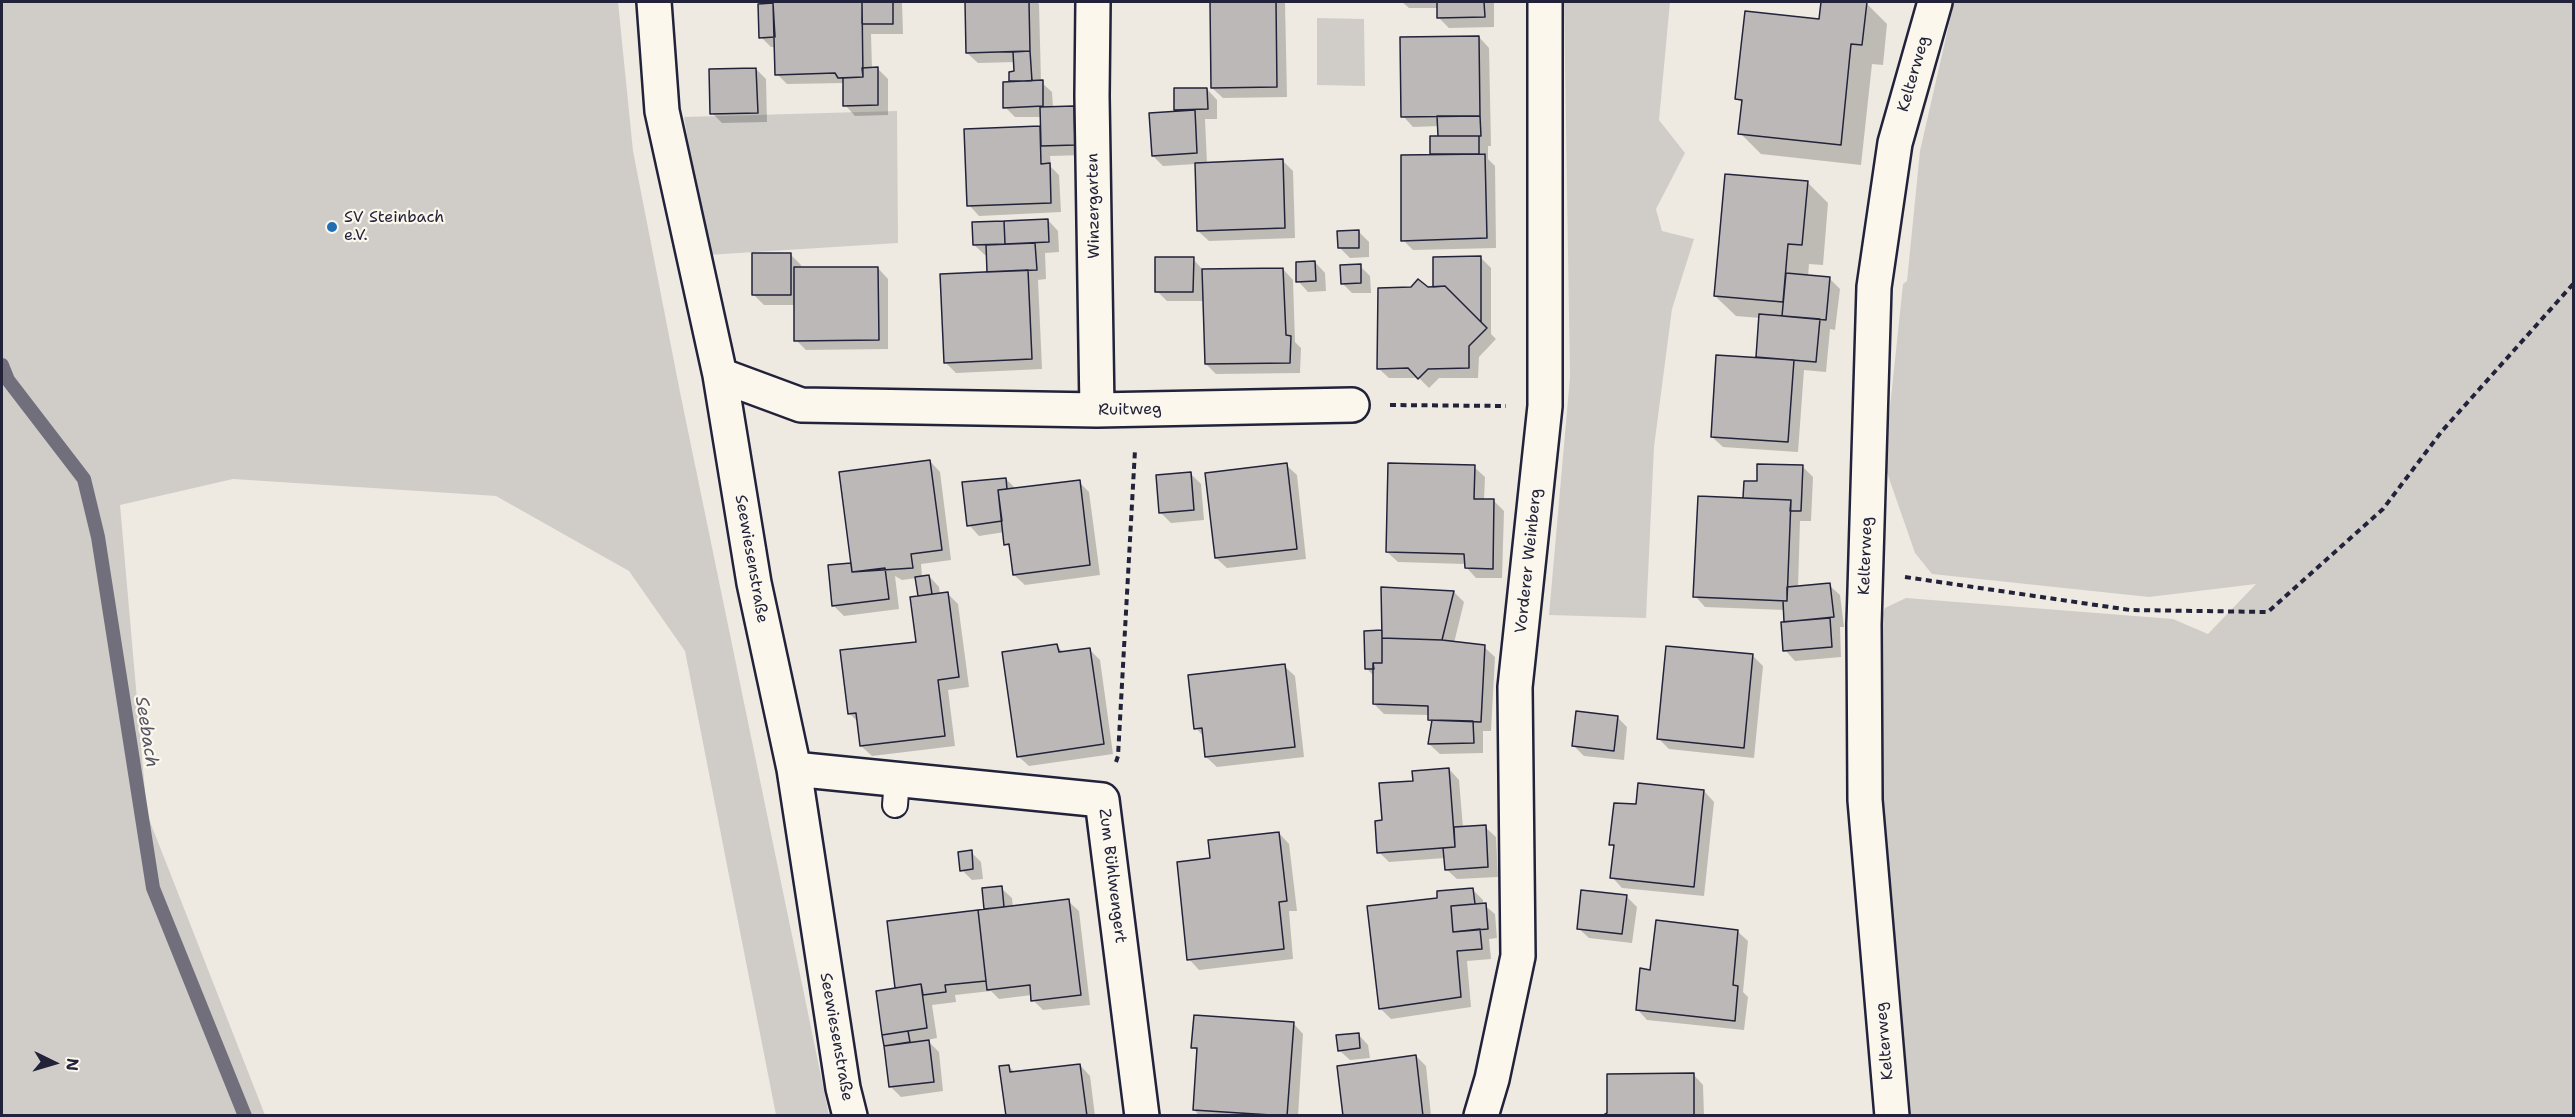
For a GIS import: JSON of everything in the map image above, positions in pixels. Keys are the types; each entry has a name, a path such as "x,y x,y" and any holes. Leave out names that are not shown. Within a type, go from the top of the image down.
{"street":[{"name":"Seewiesenstraße","path":"654,2 662,111 720,375 732,506 754,583 794,769 843,1088 850,1116"},
{"name":"Winzergarten","path":"1093,2 1092,96 1097,410"},
{"name":"Vorderer Weinberg","path":"1481,1116 1492,1079 1518,956 1515,687 1545,406 1545,2"},
{"name":"Kelterweg","path":"1892,1116 1865,800 1864,624 1874,287 1895,143 1935,2"},
{"name":"Ruitweg","path":"720,375 801,405 1097,410 1352,405"},
{"name":"Zum Bühlwengert","path":"794,769 896,792 1102,800 1142,1116"}],"path":[{"path":"1866,567 1903,577 2130,610 2268,612 2383,509 2442,431 2574,283"},
{"path":"1352,405 1545,406"},
{"path":"1097,410 1135,446 1118,756 1102,800"}],"shaded area":[{"path":"2,2 618,2 633,151 680,392 829,1115 776,1115 685,651 629,571 496,496 233,479 120,505 147,814 265,1115 2,1115"},
{"path":"1564,2 1670,2 1659,120 1685,153 1656,209 1662,231 1694,239 1672,309 1654,447 1646,618 1549,615 1570,377"},
{"path":"1954,2 2573,2 2573,1115 1904,1115 1882,831 1875,634 1885,608 1906,598 2173,619 2208,634 2256,584 2149,597 1932,574 1915,553 1884,464 1903,284 1907,281 1920,151"},
{"path":"1317,18 1364,19 1365,86 1317,85"},
{"path":"897,111 898,243 707,255 684,117"}],"building":[{"path":"773,2 862,2 863,77 838,78 835,73 775,75"},
{"path":"862,2 893,2 893,24 862,24"},
{"path":"965,2 1029,2 1030,51 966,53"},
{"path":"1210,2 1276,2 1277,87 1211,88"},
{"path":"1437,2 1484,2 1485,17 1437,18"},
{"path":"1821,2 1867,2 1862,45 1851,44 1841,145 1738,134 1742,100 1735,99 1745,11 1819,19"},
{"path":"773,3 775,37 759,38 758,4"},
{"path":"1479,36 1480,116 1401,117 1400,37"},
{"path":"1030,51 1032,81 1009,81 1009,72 1014,71 1013,52"},
{"path":"878,67 878,105 843,106 843,78 863,77 862,68"},
{"path":"756,68 758,113 710,114 709,69"},
{"path":"1043,80 1043,106 1003,108 1003,82"},
{"path":"1174,88 1207,88 1208,109 1174,110"},
{"path":"1074,106 1075,145 1041,146 1040,107"},
{"path":"1195,110 1197,153 1152,156 1149,113"},
{"path":"1437,116 1480,116 1481,136 1438,136"},
{"path":"1040,126 1041,164 1050,163 1051,203 967,206 964,129"},
{"path":"1430,136 1479,136 1479,154 1430,154"},
{"path":"1485,154 1487,238 1401,241 1401,155"},
{"path":"1283,159 1285,228 1197,231 1195,163"},
{"path":"1725,174 1808,181 1802,245 1788,244 1783,302 1714,296"},
{"path":"1048,219 1049,242 1005,244 1004,221"},
{"path":"1004,221 1005,244 973,245 972,222"},
{"path":"1359,230 1359,248 1338,248 1337,231"},
{"path":"1035,243 1037,270 987,272 986,245"},
{"path":"752,253 791,253 791,295 752,295"},
{"path":"1481,256 1481,322 1445,286 1433,287 1433,257"},
{"path":"1155,257 1194,257 1193,292 1155,292"},
{"path":"1315,261 1316,281 1296,282 1296,262"},
{"path":"1361,264 1361,283 1341,284 1340,265"},
{"path":"794,267 878,267 879,340 794,341"},
{"path":"1283,268 1286,335 1291,336 1290,363 1205,364 1202,269"},
{"path":"1028,270 1032,359 944,363 940,274"},
{"path":"1786,273 1830,277 1826,320 1782,316"},
{"path":"1418,279 1428,287 1445,286 1487,328 1469,346 1469,368 1428,369 1418,379 1408,368 1377,369 1378,288 1411,287"},
{"path":"1759,314 1820,319 1816,362 1756,357"},
{"path":"1716,355 1794,360 1788,442 1711,437"},
{"path":"930,460 942,550 911,554 913,568 852,572 839,472"},
{"path":"1287,463 1297,549 1215,558 1205,473"},
{"path":"1388,463 1475,465 1474,499 1494,499 1493,569 1465,568 1464,554 1386,552"},
{"path":"1757,464 1803,465 1801,511 1790,511 1791,500 1743,498 1744,481 1757,481"},
{"path":"1191,472 1194,510 1159,513 1156,475"},
{"path":"1006,478 1007,489 998,490 1002,521 967,526 962,482"},
{"path":"1080,480 1090,565 1013,575 1009,544 1004,545 998,490"},
{"path":"1698,496 1791,500 1787,601 1693,597"},
{"path":"851,563 852,572 885,568 889,599 832,606 828,565"},
{"path":"929,575 932,594 918,596 915,577"},
{"path":"1830,583 1834,617 1784,622 1783,601 1787,601 1787,587"},
{"path":"1381,587 1454,591 1442,640 1382,638"},
{"path":"948,592 959,677 938,680 945,736 860,746 856,713 848,714 840,650 916,642 910,597"},
{"path":"1830,618 1832,647 1783,651 1781,622"},
{"path":"1382,630 1382,663 1373,663 1374,669 1365,669 1364,631"},
{"path":"1382,638 1442,640 1485,645 1481,722 1428,720 1428,706 1373,704 1373,663 1382,663"},
{"path":"1057,644 1059,652 1090,648 1104,744 1017,757 1002,652"},
{"path":"1666,646 1753,654 1744,748 1657,739"},
{"path":"1285,664 1295,747 1205,757 1202,728 1194,729 1188,675"},
{"path":"1576,711 1618,716 1614,751 1572,746"},
{"path":"1432,720 1473,721 1474,743 1428,744"},
{"path":"1449,768 1455,847 1377,853 1375,821 1382,820 1379,783 1413,781 1412,771"},
{"path":"1638,783 1704,790 1694,887 1610,878 1614,845 1609,845 1614,803 1636,804"},
{"path":"1486,825 1488,867 1445,870 1443,848 1455,847 1454,827"},
{"path":"1279,832 1287,901 1279,902 1284,949 1187,960 1177,862 1210,858 1208,840"},
{"path":"972,850 973,869 960,871 958,852"},
{"path":"1002,886 1004,907 984,909 982,888"},
{"path":"1473,888 1475,904 1451,906 1453,932 1480,929 1482,949 1457,951 1461,997 1379,1009 1367,906 1437,898 1437,891"},
{"path":"1581,890 1627,895 1622,934 1577,929"},
{"path":"1069,899 1081,995 1031,1001 1030,985 987,990 978,910"},
{"path":"1486,903 1488,929 1453,932 1451,906"},
{"path":"978,910 986,981 945,985 946,992 923,995 921,984 895,988 887,921"},
{"path":"1656,920 1738,930 1733,985 1738,986 1735,1021 1636,1010 1640,968 1650,970"},
{"path":"921,984 927,1028 882,1035 876,991"},
{"path":"1194,1015 1294,1022 1287,1116 1193,1110 1197,1048 1191,1048"},
{"path":"908,1031 910,1042 884,1046 882,1035"},
{"path":"1359,1033 1360,1048 1338,1051 1336,1035"},
{"path":"929,1040 934,1082 889,1087 884,1046"},
{"path":"1416,1055 1423,1116 1343,1116 1337,1066"},
{"path":"1080,1064 1087,1116 1006,1116 999,1066 1009,1065 1010,1072"},
{"path":"1694,1073 1694,1116 1602,1116 1607,1113 1607,1074"}],"waterway":[{"name":"Seebach","path":"2,365 8,380 84,479 98,537 153,888 245,1116"}],"place":[{"name":"SV Steinbach e.V.","path":"332,227"}]}
